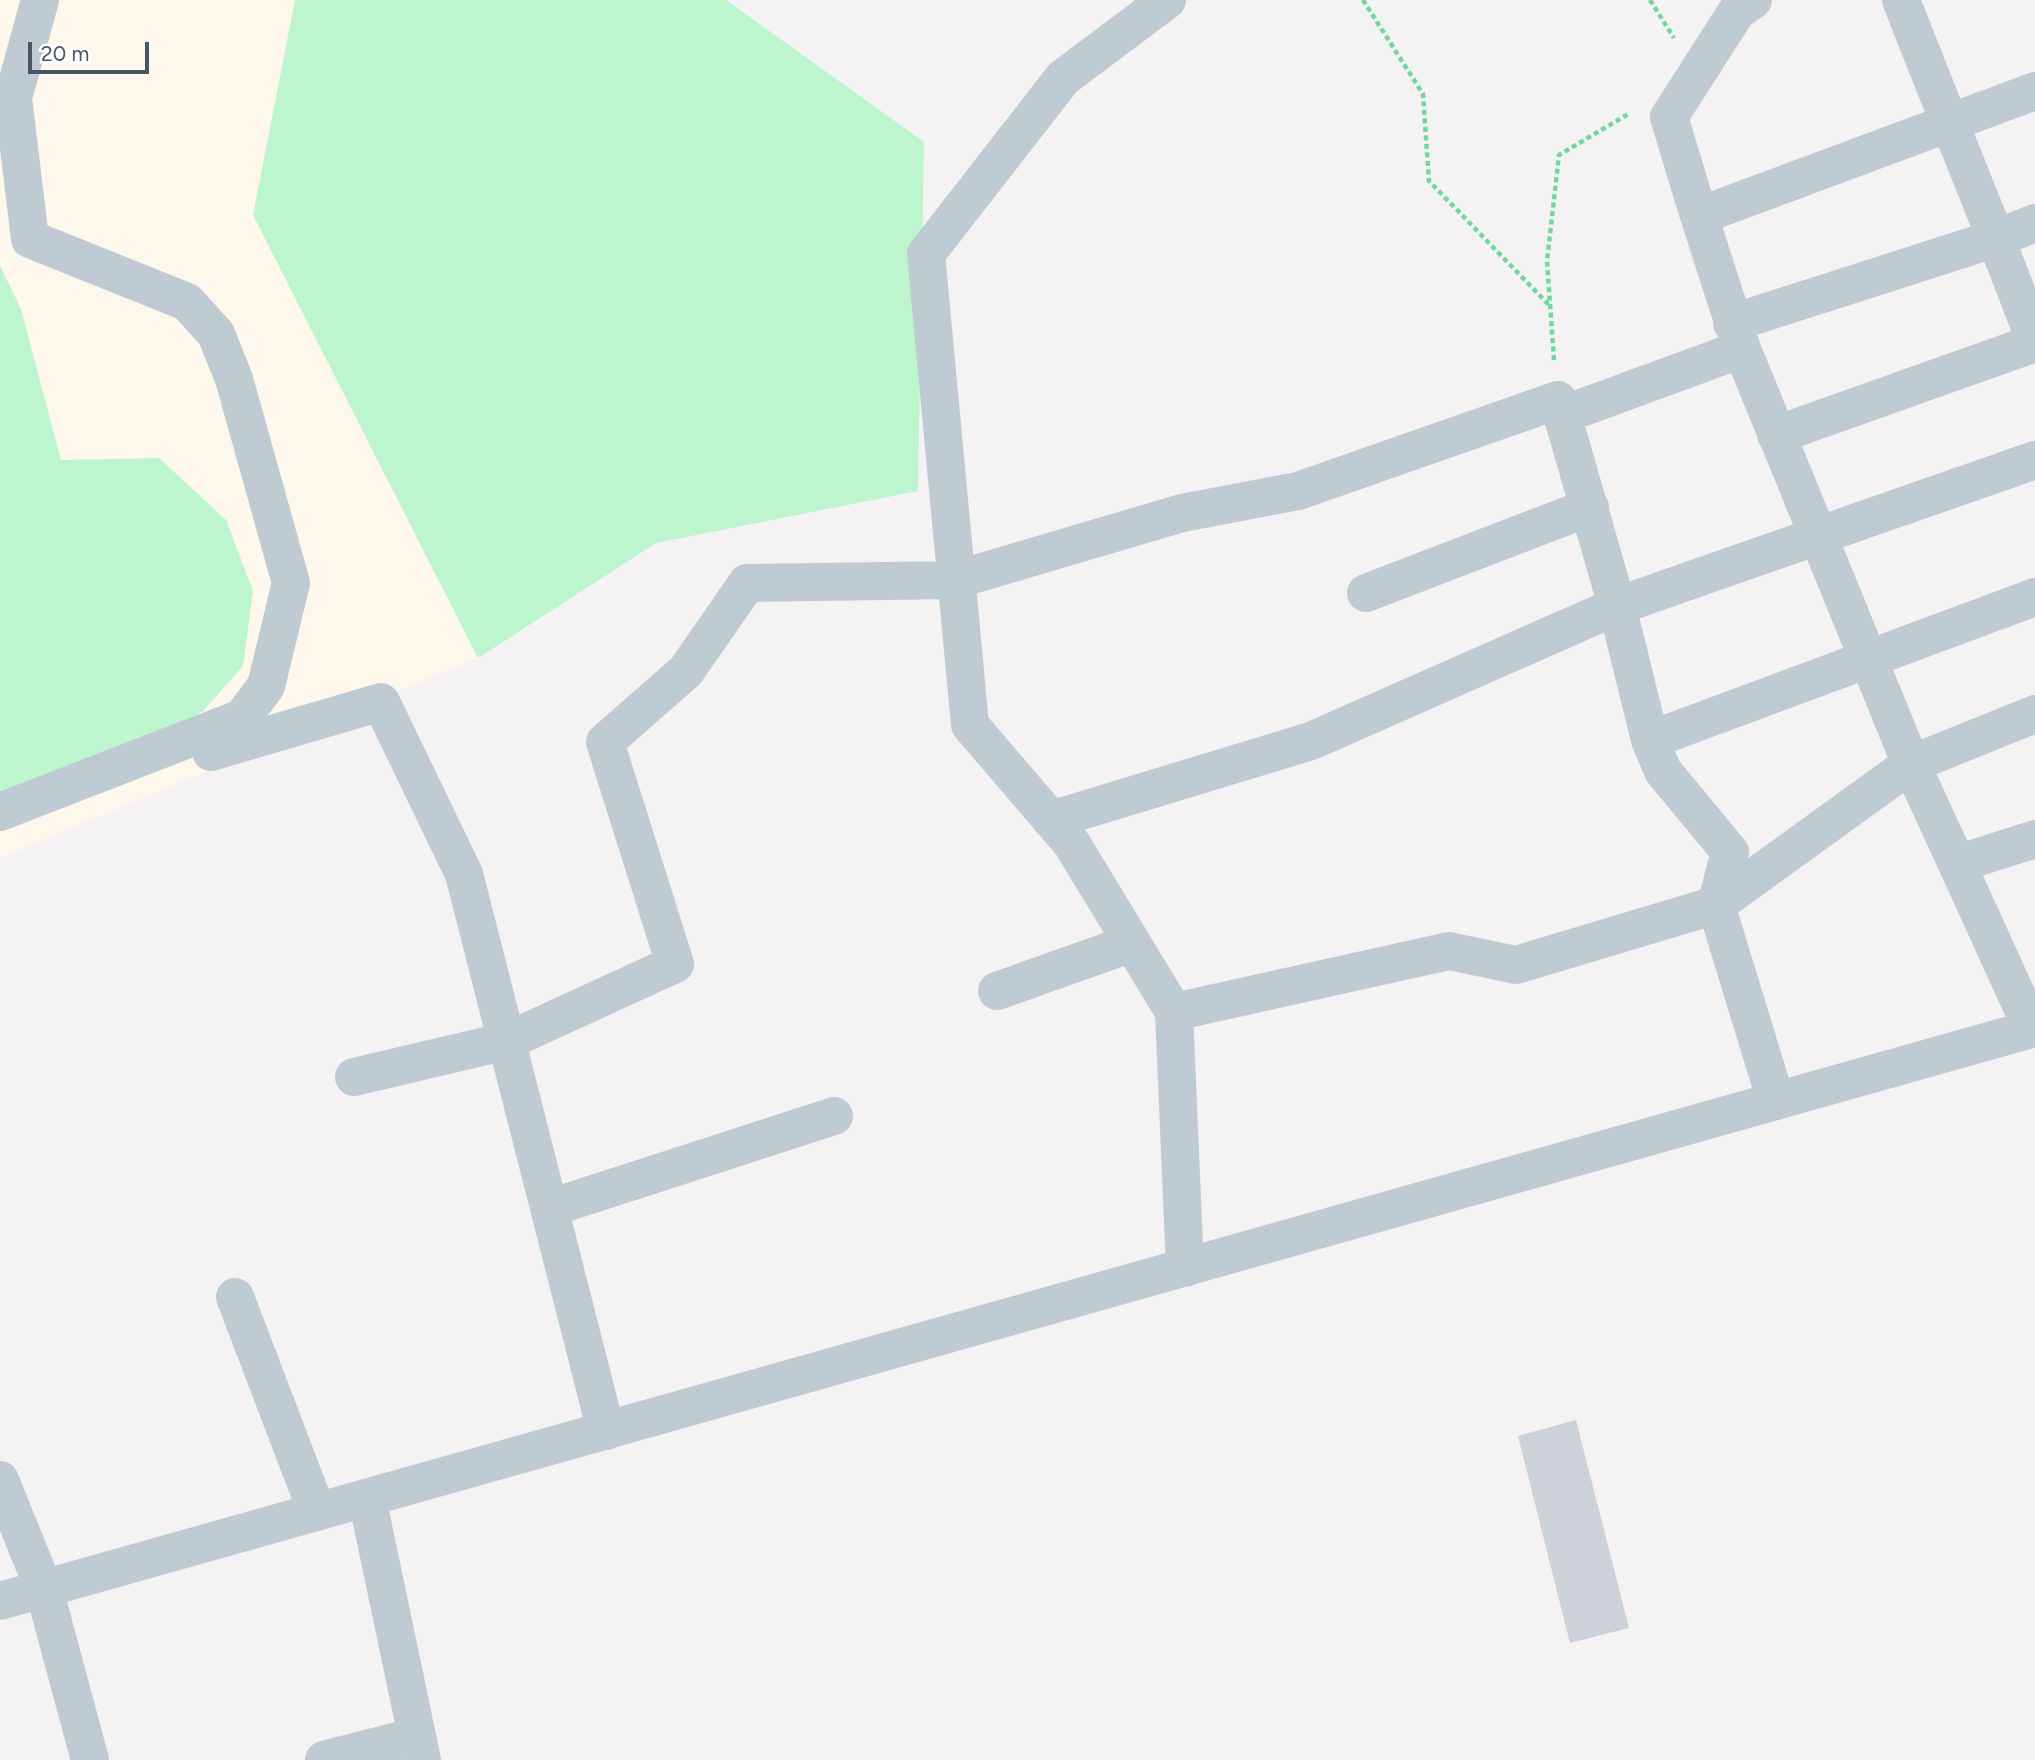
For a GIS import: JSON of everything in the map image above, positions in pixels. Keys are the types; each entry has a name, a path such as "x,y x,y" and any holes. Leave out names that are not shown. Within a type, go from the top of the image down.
{"street":[{"path":"0,812 242,718 266,687 290,583 234,379 216,334 187,302 30,239 13,98 40,0"},
{"path":"1167,0 1063,78 926,254 970,725 1072,844 1174,1012 1185,1268"},
{"path":"0,1601 2034,1029 1911,764 1776,435 1737,336 1669,117 1737,11 1753,0"},
{"path":"1776,435 2035,342 1997,238 1948,124 1912,3"},
{"path":"1699,216 2035,91"},
{"path":"354,1077 507,1041 675,964 606,742 686,671 747,583 955,580 1182,513 1298,491 1560,408 1737,336 2035,223"},
{"path":"1560,408 1617,606 1650,740 1663,771 1730,852 1716,905 1776,1101"},
{"path":"1051,820 1311,741 1617,606 2035,460"},
{"path":"1366,593 1590,508"},
{"path":"1650,740 2035,597"},
{"path":"172,763 382,702 464,874 606,1431"},
{"path":"1174,1012 1449,951 1516,965 1716,905 1911,764 2035,714"},
{"path":"1957,864 2035,839"},
{"path":"997,990 1132,943"},
{"path":"550,1208 834,1116"},
{"path":"235,1297 317,1512"},
{"path":"0,1480 44,1589 90,1760"},
{"path":"324,1760 419,1748 366,1498"}],"path":[{"path":"1363,0 1423,94 1429,181 1550,306"},
{"path":"1650,0 1697,74"},
{"path":"1560,408 1547,261 1559,155 1639,108"}],"shaded area":[{"path":"0,0 322,0 267,238 478,658 0,858"}],"green space":[{"path":"295,0 726,0 924,142 918,491 656,543 478,658 253,215"},
{"path":"0,266 21,309 61,460 159,458 226,520 253,591 243,666 203,711 132,752 0,804"}],"building":[{"path":"1576,1420 1629,1628 1570,1643 1518,1436"}]}
